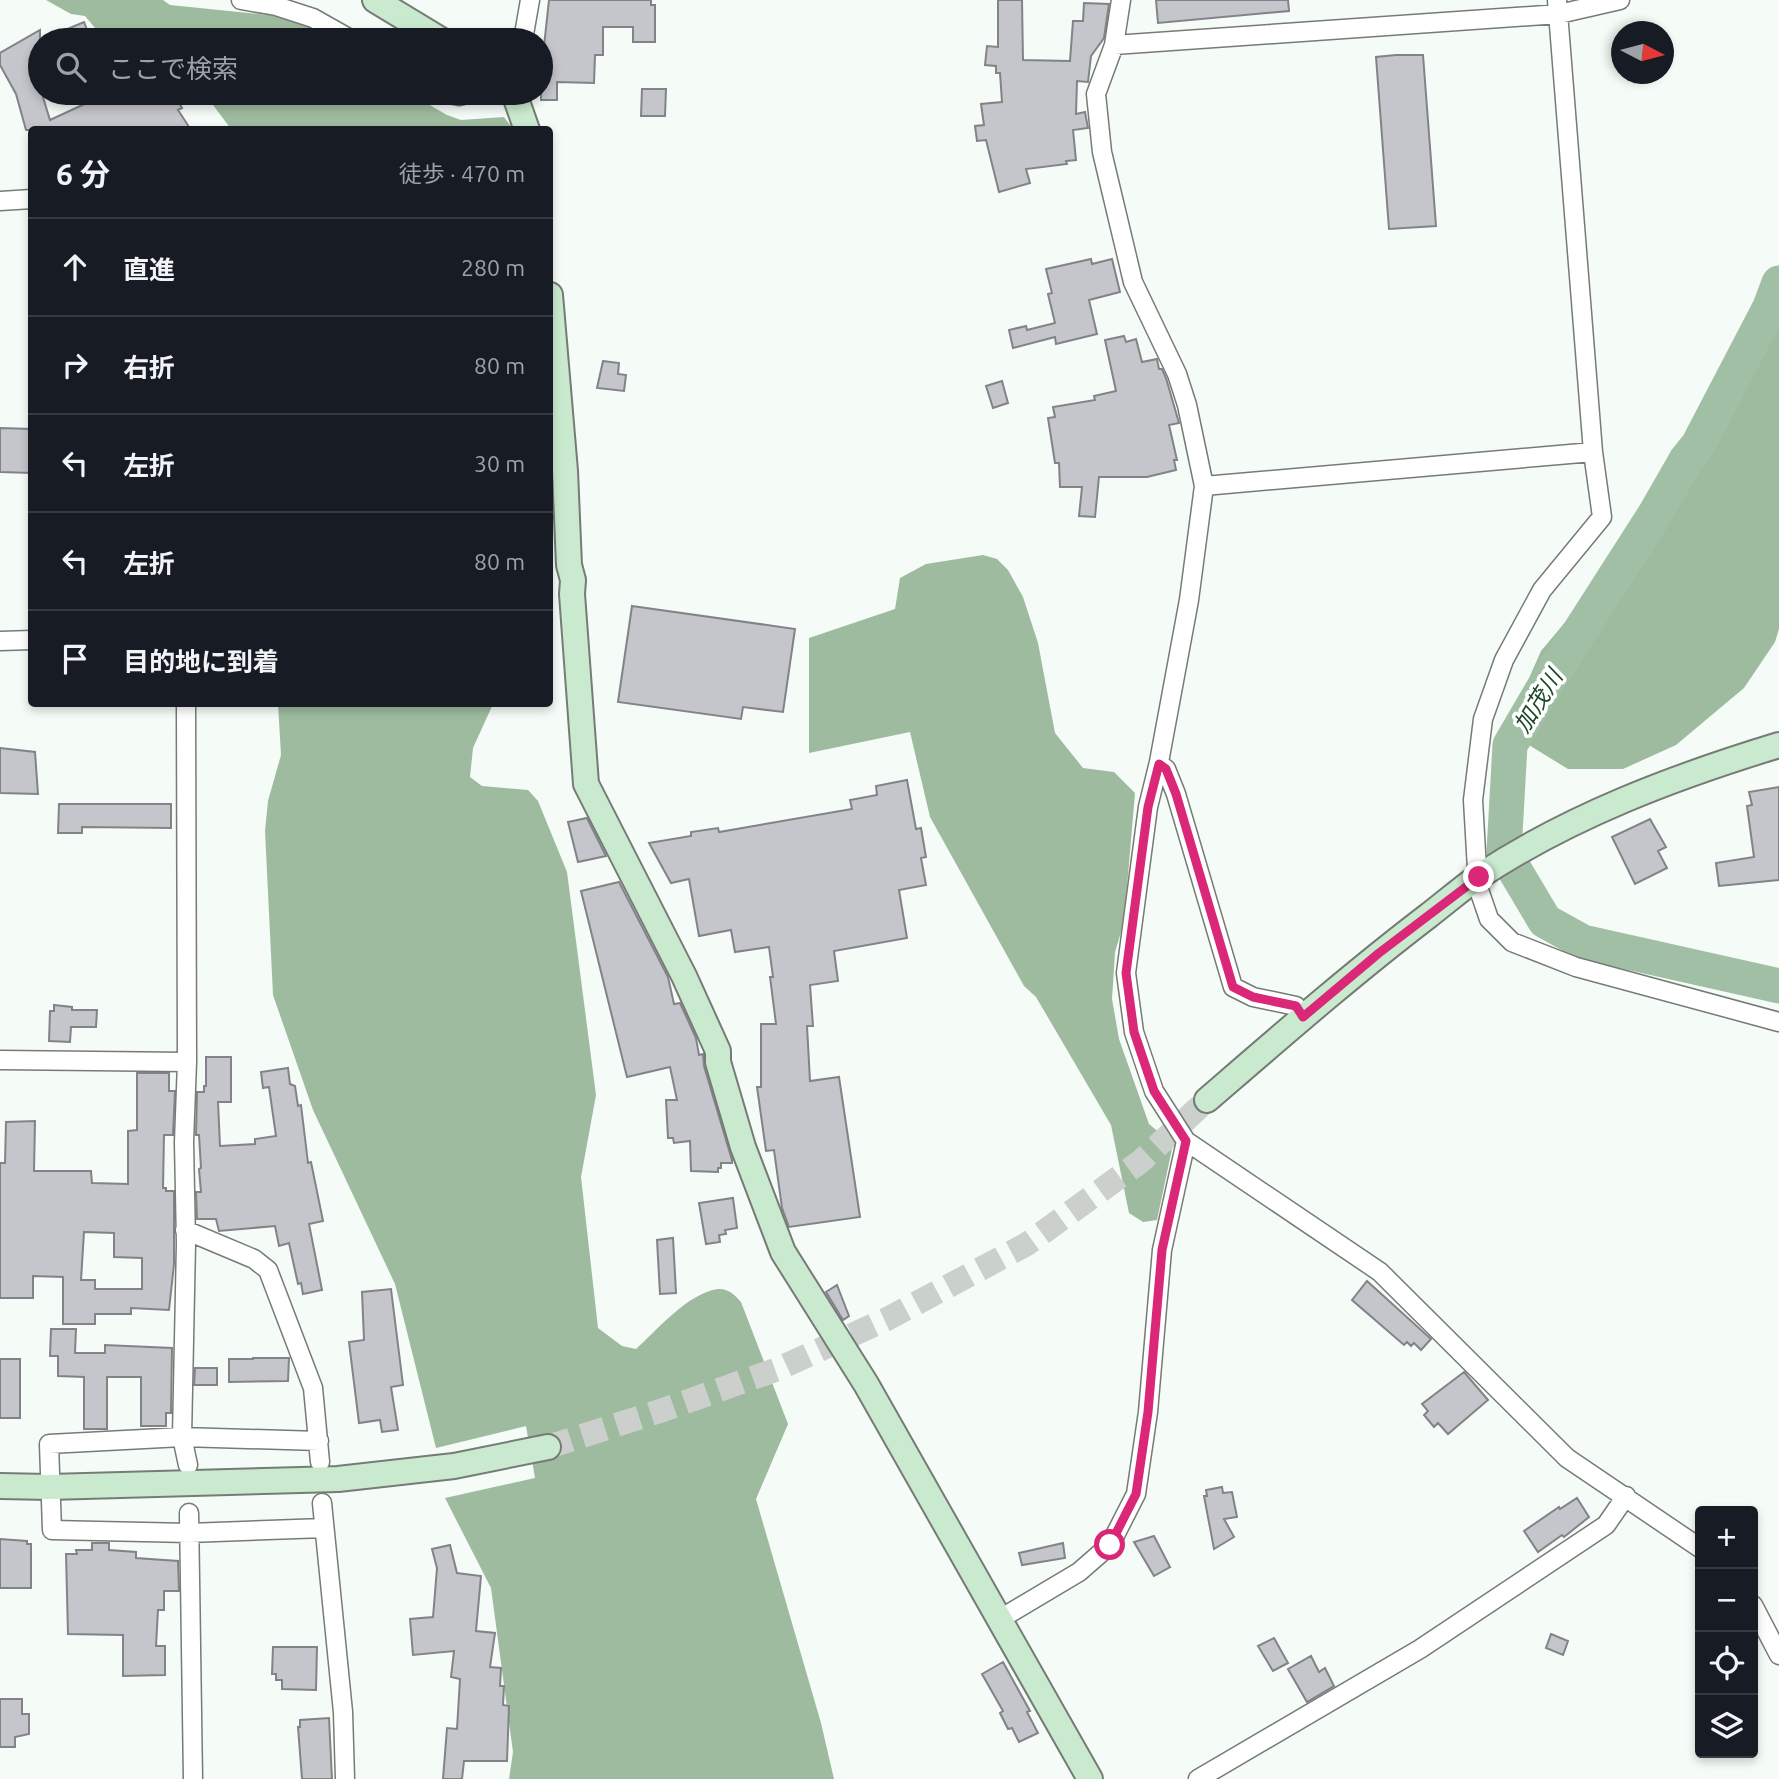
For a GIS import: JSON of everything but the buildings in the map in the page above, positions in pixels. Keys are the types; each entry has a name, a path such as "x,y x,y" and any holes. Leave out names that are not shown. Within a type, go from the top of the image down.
{"street":[{"path":"241,0 276,6 313,18 331,28"},
{"path":"375,0 421,28"},
{"path":"525,28 530,0"},
{"path":"1121,0 1114,45 1096,94 1102,152 1133,282 1177,374 1187,405 1204,486 1188,600 1159,764 1148,807 1126,973 1134,1032 1154,1091 1186,1141 1380,1272 1567,1458 1695,1544"},
{"path":"1114,45 1620,0"},
{"path":"1558,7 1593,452 1602,517 1542,590 1504,660 1483,719 1473,800 1478,887 1489,919 1512,943 1576,967 1779,1022"},
{"path":"518,105 526,126"},
{"path":"0,201 28,199"},
{"path":"553,330 586,784 684,976 718,1051 718,1062 743,1147 783,1252 866,1384 1090,1779"},
{"path":"1204,486 1593,452"},
{"path":"0,640 28,640"},
{"path":"186,707 187,1062 182,1437 188,1465"},
{"path":"1207,1100 1379,953 1478,877 1552,834 1639,793 1779,745"},
{"path":"1159,764 1166,769 1176,794 1233,987 1253,997 1296,1006 1303,1017"},
{"path":"0,1060 187,1062"},
{"path":"1000,1619 1079,1573 1110,1545 1136,1494 1148,1412 1162,1250 1186,1141"},
{"path":"185,1230 254,1259 268,1270 313,1388 320,1462"},
{"path":"319,1441 182,1437 49,1444 49,1488 52,1530 189,1533 324,1528"},
{"path":"0,1486 49,1488 338,1479 454,1466 548,1447"},
{"path":"1198,1779 1453,1627 1606,1525 1626,1496"},
{"path":"322,1503 343,1712 345,1779"},
{"path":"189,1513 193,1779"},
{"path":"1758,1615 1779,1655"}],"green space":[{"path":"46,0 163,0 170,5 287,17 312,28 95,28 85,16 71,14"},
{"path":"213,105 430,105 461,120 504,117 511,126 229,126"},
{"path":"1779,300 1779,629 1775,642 1744,688 1676,745 1623,769 1568,769 1519,739 1515,710 1541,651 1700,461"},
{"path":"983,555 997,559 1008,570 1023,597 1038,643 1055,733 1083,768 1114,772 1135,793 1124,922 1115,952 1112,999 1119,1039 1149,1124 1173,1144 1157,1220 1143,1222 1129,1213 1111,1125 1036,997 1024,986 930,817 910,732 809,753 809,638 895,609 900,578 926,564"},
{"path":"278,707 492,707 473,748 470,777 482,786 528,790 538,801 567,872 596,1095 581,1177 598,1328 622,1346 636,1349 695,1297 718,1289 734,1295 741,1302 788,1424 756,1499 821,1723 834,1779 509,1779 513,1752 491,1588 445,1498 535,1478 526,1426 436,1448 395,1284 313,1110 273,995 265,831 268,801 281,755"}],"waterway":[{"name":"加茂川","path":"1779,283 1770,307 1698,445 1686,460 1510,745 1504,852 1545,921 1583,942 1779,986"}],"tunnel":[{"path":"548,1447 778,1369 887,1319 1027,1244 1140,1162 1207,1100"}],"route":[{"path":"1110,1545 1136,1494 1157,1333 1162,1250 1186,1141 1154,1091 1134,1032 1126,973 1148,807 1159,764 1166,769 1176,794 1233,987 1253,997 1296,1006 1303,1017 1379,953 1479,877"}]}
